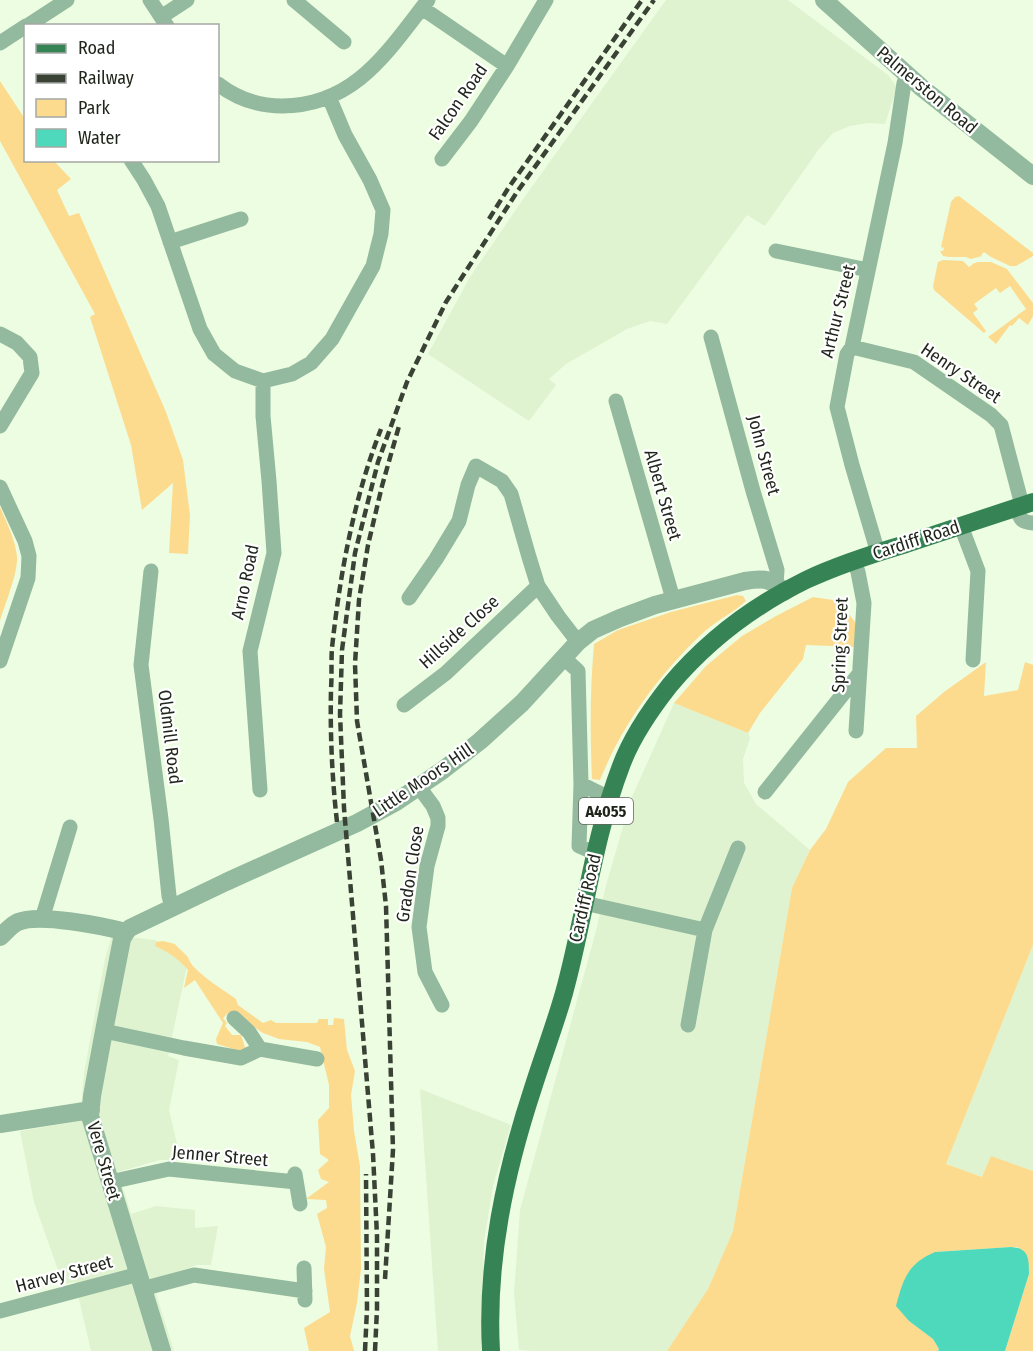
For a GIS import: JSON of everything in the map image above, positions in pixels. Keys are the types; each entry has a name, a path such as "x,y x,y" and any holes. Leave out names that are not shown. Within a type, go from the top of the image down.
{"main road":[{"name":"Cardiff Road","path":"491,1351 491,1293 500,1209 532,1091 564,993 609,798 622,762 646,717 681,673 705,648 780,588 1024,505"}],"street":[{"path":"29,24 67,0"},
{"path":"150,0 164,21 187,0"},
{"path":"294,0 344,42"},
{"name":"Falcon Road","path":"442,159 471,121 507,66 546,0"},
{"name":"Palmerston Road","path":"824,0 908,77 1033,176"},
{"path":"219,85 244,99 276,106 305,104 329,97 358,81 375,66 425,4"},
{"name":"Falcon Road","path":"425,4 507,66"},
{"path":"0,43 24,27"},
{"name":"Arthur Street","path":"878,553 837,407 847,354 852,347 896,143 904,83 908,77"},
{"path":"132,162 158,206 200,329 214,354 236,371 262,381 292,374 311,363 332,339 373,266 381,234 383,210 370,180 345,135 329,97"},
{"path":"170,242 241,219"},
{"path":"776,251 868,270"},
{"path":"0,333 17,343 30,357 32,373 0,426"},
{"name":"John Street","path":"711,337 753,492 777,570 780,588"},
{"name":"Henry Street","path":"852,347 914,362 991,415 1000,425 1024,505"},
{"name":"Arno Road","path":"260,790 250,651 274,553 262,381"},
{"name":"Albert Street","path":"616,401 673,599"},
{"path":"409,598 459,521 468,485 476,465 502,481 511,494 538,586 578,642"},
{"path":"0,487 25,541 29,556 28,578 0,661"},
{"path":"1024,505 1021,520 1033,523"},
{"path":"961,526 978,571 973,660"},
{"name":"Spring Street","path":"854,561 859,574 864,603 856,731"},
{"name":"Oldmill Road","path":"151,571 141,664 172,907"},
{"name":"Little Moors Hill","path":"126,932 172,907 357,823 396,802 480,741 522,703 578,642 593,630 673,599 752,580 768,580 780,588"},
{"name":"Hillside Close","path":"404,705 446,673 538,586"},
{"path":"564,657 578,671 581,784 579,846 596,853"},
{"path":"765,792 859,674"},
{"path":"581,784 609,798"},
{"name":"Gradon Close","path":"419,787 433,806 438,818 427,866 419,927 425,972 442,1005"},
{"path":"42,919 70,827"},
{"path":"688,1025 705,930 738,848"},
{"path":"584,903 705,930"},
{"path":"0,937 18,922 42,919 99,925 126,932"},
{"name":"Vere Street","path":"126,932 122,939 104,1031 91,1121 162,1351"},
{"path":"234,1018 249,1032 260,1049"},
{"path":"104,1031 242,1058 260,1049 317,1059"},
{"path":"0,1124 91,1110"},
{"name":"Jenner Street","path":"110,1182 169,1169 295,1178 300,1204"},
{"name":"Harvey Street","path":"0,1311 140,1281 194,1275 302,1294 304,1268"}],"shaded area":[{"path":"666,0 788,0 888,75 897,87 885,124 868,123 850,126 833,133 819,149 765,226 747,215 667,324 650,321 627,329 566,364 549,379 556,385 529,421 428,354 470,277"},
{"path":"674,703 748,733 750,738 743,759 744,783 756,804 810,850 792,888 733,1231 708,1289 667,1351 519,1350 514,1294 520,1210 631,799"},
{"path":"112,935 155,940 183,956 187,966 168,1056 179,1060 169,1110 181,1160 160,1160 118,1172 131,1214 156,1206 195,1210 195,1228 218,1226 211,1265 197,1265 152,1281 174,1351 91,1351 75,1282 63,1284 34,1202 20,1131 80,1121 84,1073 105,959"},
{"path":"1033,945 1033,1171 991,1157 982,1177 946,1164"},
{"path":"420,1089 511,1125 493,1186 484,1242 481,1351 438,1351"}],"green space":[{"path":"0,81 24,117 24,162 55,162 71,179 57,190 69,216 79,213 166,412 183,460 190,515 188,554 169,553 173,483 142,510 131,445 90,317 95,314 0,141"},
{"path":"959,196 1033,253 1033,256 1016,266 1010,266 984,252 982,256 971,259 943,256 940,251 944,248 941,247 951,202"},
{"path":"963,261 969,267 978,262 991,262 1007,269 1033,303 1033,316 1028,325 1019,318 1012,326 1010,325 996,344 988,337 1026,309 1010,286 1000,293 996,288 974,304 978,309 973,313 986,331 984,333 934,290 938,262"},
{"path":"0,507 13,538 17,564 0,621"},
{"path":"737,595 743,596 746,601 705,631 673,664 631,719 600,780 592,779 591,712 594,644 618,630 671,612"},
{"path":"813,597 833,600 845,609 855,622 856,647 806,645 803,659 760,713 748,733 674,703 706,666 742,636"},
{"path":"986,662 984,696 1018,690 1025,662 1033,665 1033,945 946,1164 982,1177 991,1156 1033,1171 1033,1351 1005,1351 1029,1274 1018,1247 1011,1247 935,1252 909,1321 933,1339 938,1351 667,1351 708,1289 733,1231 792,888 810,850 826,829 848,782 886,748 917,748 916,716 944,692"},
{"path":"156,942 175,944 198,971 236,999 238,1005 263,1023 271,1020 276,1023 317,1023 319,1019 328,1019 328,1025 333,1025 334,1018 344,1019 347,1050 355,1071 351,1095 360,1166 361,1269 350,1336 354,1351 309,1351 304,1328 330,1312 324,1269 326,1247 317,1214 327,1208 326,1200 306,1199 329,1182 321,1179 318,1170 329,1160 320,1154 318,1120 329,1108 329,1085 320,1047 307,1042 279,1039 263,1033 238,1016 232,1017 228,1013 223,1018 227,1023 225,1026 232,1035 241,1035 246,1050 243,1052 217,1044 216,1039 223,1023 195,980 184,988 188,970 173,956 155,946"}],"water":[{"path":"1011,1247 1027,1255 1029,1274 1005,1351 938,1351 933,1339 909,1321 896,1306 901,1288 912,1268 935,1252"}],"railway":[{"path":"489,219 509,187 642,0"},
{"path":"375,1351 377,1236 373,1154 344,808 340,714 342,650 355,553 378,462 407,382 446,302 517,192 654,0"},
{"path":"385,1279 393,1150 386,906 381,860 357,721 355,664 359,600 368,545 399,426"},
{"path":"337,822 331,739 332,648 349,536 371,455 381,429"},
{"path":"365,1351 366,1174"}]}
